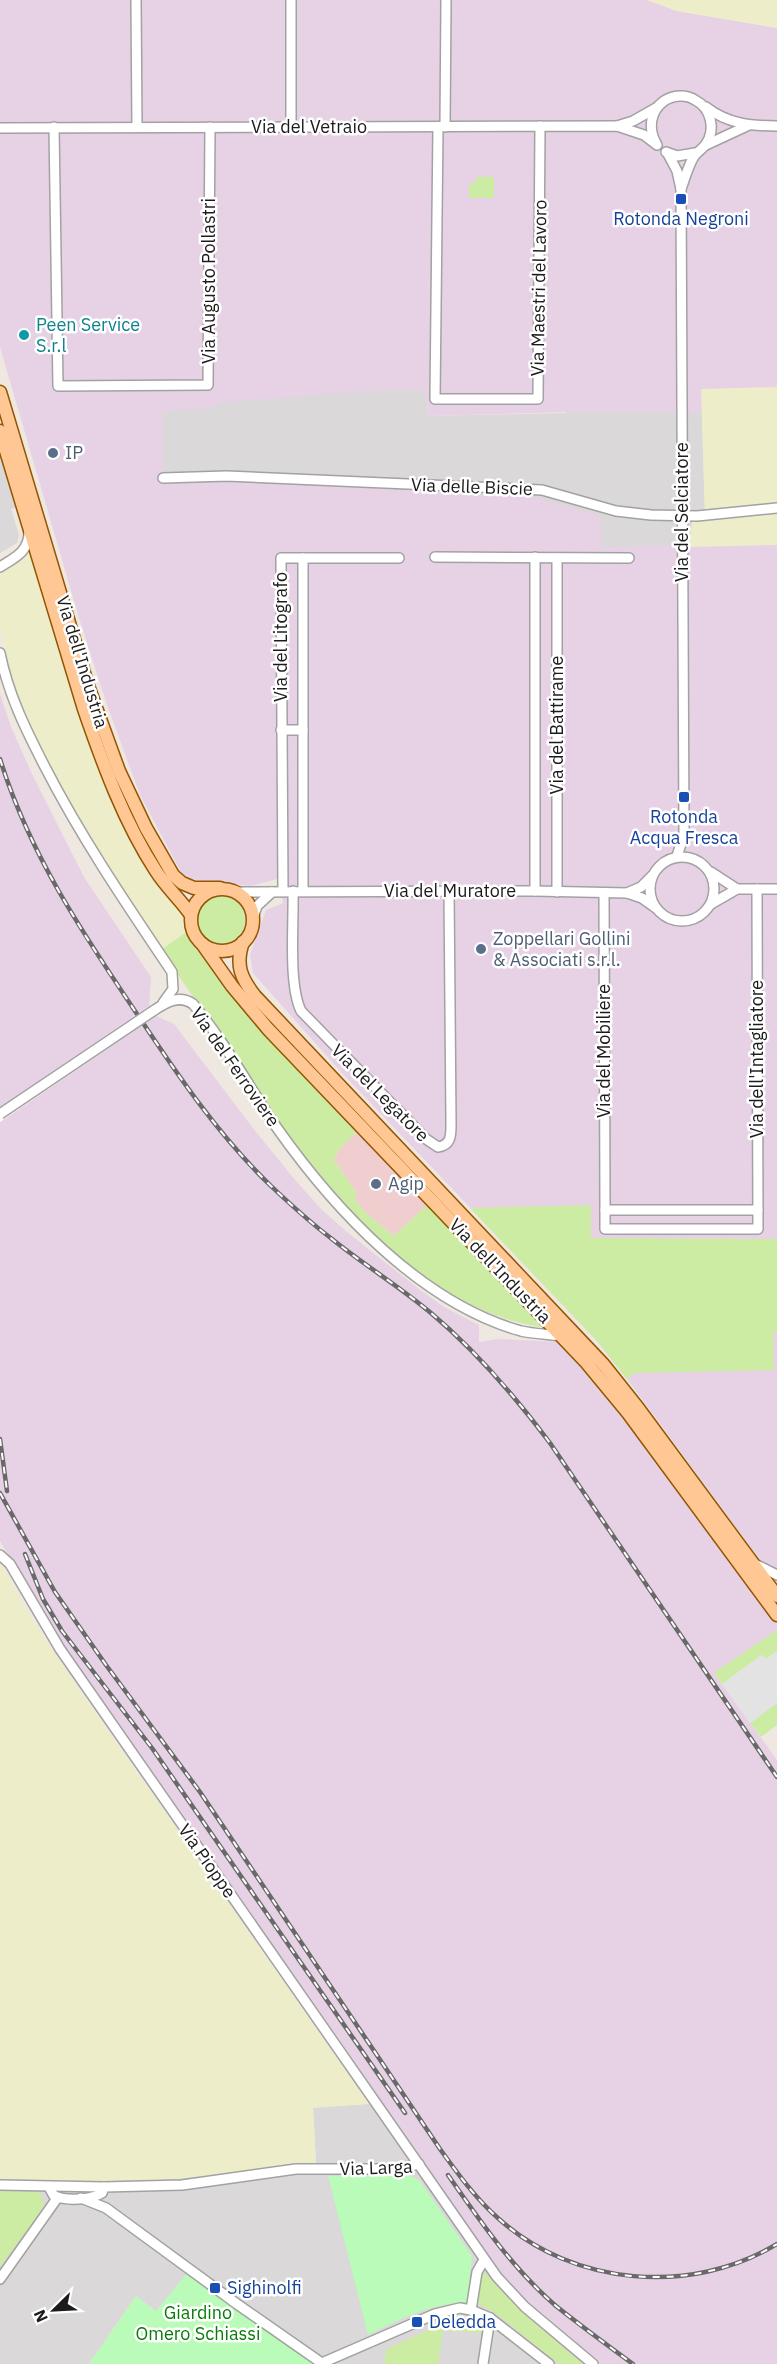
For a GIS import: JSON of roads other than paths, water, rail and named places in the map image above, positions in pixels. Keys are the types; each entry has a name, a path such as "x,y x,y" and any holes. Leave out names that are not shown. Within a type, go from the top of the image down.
{"main road":[{"name":"Via dell'Industria","path":"0,392 87,683 119,771 146,828 173,875 182,883 194,888 220,888"},
{"name":"Via dell'Industria","path":"0,431 84,709 109,777 156,872 190,915"},
{"path":"220,888 236,891 248,902 253,918 249,935 243,942 228,950 219,951 203,945 193,932 190,915 197,899 220,888"},
{"name":"Via dell'Industria","path":"243,942 239,954 239,969 245,983 255,996 302,1049 603,1364 753,1563 775,1597 777,1615"},
{"name":"Via dell'Industria","path":"203,945 232,986 268,1029 561,1336 628,1413 775,1597"}],"street":[{"path":"136,0 137,127"},
{"path":"291,0 291,127"},
{"path":"442,126 446,0"},
{"path":"747,126 686,156 668,154 657,146 652,136 651,126 658,106 672,97 680,96 697,100 714,114 747,126 777,126"},
{"name":"Via del Vetraio","path":"0,128 617,126 633,121 658,106"},
{"path":"703,106 711,121 711,129 705,145"},
{"name":"Via Maestri del Lavoro","path":"442,126 435,399 538,399 540,126"},
{"name":"Via del Vetraio","path":"617,126 644,135 657,146"},
{"name":"Via Augusto Pollastri","path":"54,127 58,386 208,386 210,127"},
{"name":"Via del Selciatore","path":"681,189 695,153"},
{"name":"Via del Selciatore","path":"668,154 677,171 681,189 684,835 677,856"},
{"name":"Via delle Biscie","path":"163,478 227,476 542,490 616,511 682,516 717,515 777,508"},
{"path":"0,567 26,547 29,540 29,527"},
{"path":"435,557 629,558"},
{"name":"Via del Litografo","path":"281,558 303,558 303,730 293,891 281,730 281,558"},
{"path":"303,558 399,558"},
{"name":"Via del Battirame","path":"535,558 535,891"},
{"name":"Via del Battirame","path":"557,558 557,892"},
{"name":"Via del Ferroviere","path":"0,653 13,699 60,798 102,869 172,972 173,988 162,1005"},
{"path":"281,730 303,730"},
{"name":"Via del Selciatore","path":"684,835 693,858"},
{"path":"627,893 641,887 658,866 677,856 693,858 703,863 710,871 737,889"},
{"path":"710,871 715,887 711,904"},
{"path":"652,876 651,898 656,908 674,920 695,919 711,904 737,889 777,889"},
{"name":"Via dell'Intagliatore","path":"757,889 758,1229"},
{"name":"Via del Muratore","path":"236,891 627,893 642,898 656,908"},
{"name":"Via del Legatore","path":"293,891 294,980 296,999 301,1011 426,1139 438,1147 448,1142 451,1122 449,891"},
{"path":"253,918 257,906 272,892"},
{"name":"Via del Mobiliere","path":"604,893 605,1229 758,1229"},
{"name":"Via del Ferroviere","path":"162,1005 182,999 193,1004 304,1164 372,1239 399,1262 428,1284 475,1313 524,1332 561,1336"},
{"path":"0,1114 162,1005"},
{"path":"605,1210 758,1210"},
{"name":"Via Pioppe","path":"0,1555 9,1564 60,1649 419,2164"},
{"path":"753,1563 777,1575"},
{"name":"Via Larga","path":"0,2186 182,2185 296,2169 396,2169 419,2164 484,2260 503,2284 525,2307 593,2364"},
{"path":"0,2280 58,2198 54,2196 49,2187"},
{"name":"Via Larga","path":"58,2198 95,2198 102,2193 104,2187"},
{"path":"81,2198 106,2208 322,2364 435,2314 452,2309 471,2310 490,2318 549,2364"},
{"path":"471,2310 477,2272 484,2260"},
{"path":"483,2364 490,2318"}],"railway":[{"path":"0,759 26,828 59,892 167,1059 199,1103 233,1146 278,1193 324,1233 431,1313 479,1358 523,1408 550,1443 777,1777"},
{"path":"0,1439 7,1491"},
{"path":"0,1493 55,1592 200,1792 440,2149 468,2186 499,2219 529,2241 562,2258 597,2270 634,2276 671,2277 708,2271 743,2261 777,2244"},
{"path":"25,1554 43,1599 62,1631 152,1748 405,2113"},
{"path":"448,2175 498,2244 540,2292 633,2364"}],"place":[{"name":"Rotonda Negroni","path":"681,199"},
{"name":"Peen Service S.r.l","path":"24,335"},
{"name":"IP","path":"53,453"},
{"name":"Rotonda Acqua Fresca","path":"684,797"},
{"name":"Zoppellari Gollini & Associati s.r.l.","path":"481,949"},
{"name":"Agip","path":"376,1184"},
{"name":"Sighinolfi","path":"215,2288"},
{"name":"Deledda","path":"417,2322"}],"park label":[{"name":"Giardino Omero Schiassi","path":"198,2323"}]}
